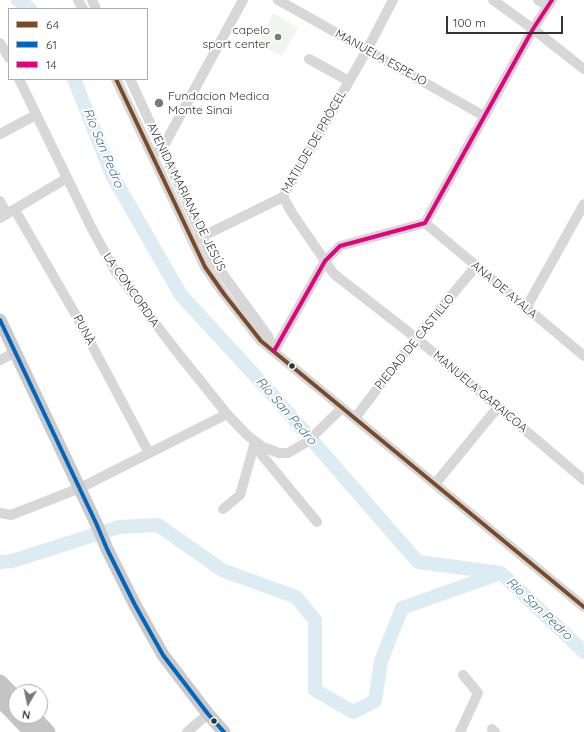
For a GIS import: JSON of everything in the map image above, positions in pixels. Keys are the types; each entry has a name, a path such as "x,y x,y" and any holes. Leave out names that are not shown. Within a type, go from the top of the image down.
{"highway":[{"path":"0,682 8,690"},
{"path":"0,700 31,732"},
{"path":"40,724 48,732"}],"main road":[{"path":"0,320 80,488 107,549 135,605 163,655 208,714 224,732"}],"street":[{"path":"152,154 162,149 243,0"},
{"name":"MANUELA ESPEJO","path":"278,0 484,116"},
{"name":"MATILDE DE PRÒCEL","path":"193,241 283,197 367,50 392,0"},
{"path":"493,0 533,28 584,69"},
{"path":"274,351 325,261 340,246 425,223 533,28 550,3 538,0"},
{"path":"0,43 8,56"},
{"path":"309,59 348,81"},
{"name":"LA CONCORDIA","path":"19,80 92,229 114,269 174,348 227,414 257,443 272,451 284,454 295,450 340,405"},
{"name":"AVENIDA MARIANA DE JESÚS","path":"116,80 205,267 261,341 584,607"},
{"name":"AVENIDA MARIANA DE JESÚS","path":"130,80 214,262 268,336 274,351"},
{"path":"0,134 36,115"},
{"path":"7,214 67,178"},
{"name":"MANUELA GARAICOA","path":"283,197 292,213 334,274 416,338 584,480"},
{"name":"PUNÀ","path":"0,201 7,214 77,317 149,453"},
{"path":"526,308 584,204"},
{"name":"ANA DE AYALA","path":"425,223 584,356"},
{"name":"PIEDAD DE CASTILLO","path":"355,418 416,338 476,266"},
{"path":"0,360 16,352"},
{"path":"435,484 498,407"},
{"path":"0,513 11,516 80,488 227,414"},
{"path":"223,509 240,495 257,443"},
{"path":"257,443 261,454 317,522"},
{"path":"460,732 478,693 463,674"},
{"path":"188,732 208,714"}],"shaded area":[{"name":"capelo sport center","path":"273,13 298,28 282,56 258,45"}],"waterway":[{"name":"Río San Pedro","path":"18,0 29,8"},
{"name":"Río San Pedro","path":"74,80 112,175 181,295 270,392 418,562 501,573 584,652"},
{"path":"0,562 12,561 119,527 158,525 222,570 296,597 315,620 315,690 353,712 375,701 381,661 402,608 498,574"}],"transit line":[{"name":"14","path":"274,351 325,261 340,246 425,223 533,29 552,0"},
{"name":"64","path":"116,80 205,267 261,341 584,607"},
{"name":"61","path":"0,320 107,549 135,605 163,655 208,714 224,732"}],"place":[{"name":"capelo sport center","path":"278,37"},
{"name":"Fundacion Medica Monte Sinai","path":"159,103"}]}
